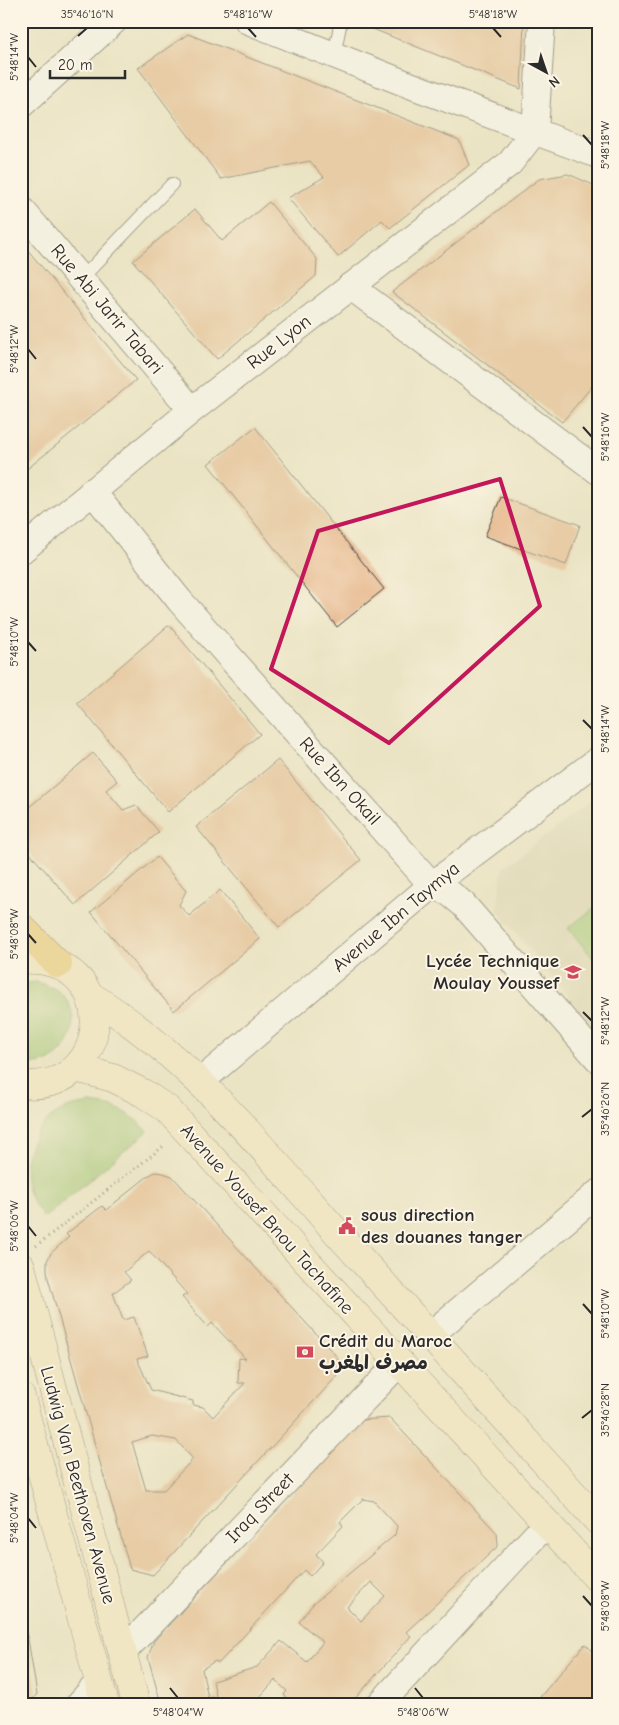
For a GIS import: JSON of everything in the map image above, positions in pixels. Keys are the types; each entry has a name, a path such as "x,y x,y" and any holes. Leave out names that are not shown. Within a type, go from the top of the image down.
{"highway":[{"path":"21,927 58,964"}],"main road":[{"path":"21,960 58,964 73,974 91,996 122,1015 170,1054 200,1082 598,1521"},
{"path":"26,1092 56,1080 76,1068 86,1054 93,1038 95,1021 91,996"},
{"name":"Avenue Yousef Bnou Tachafine","path":"76,1068 113,1078 143,1093 167,1109 598,1579"},
{"name":"Ludwig Van Beethoven Avenue","path":"25,1259 136,1704"},
{"path":"21,1397 102,1693"}],"street":[{"path":"248,21 407,84 598,155"},
{"path":"535,131 542,21"},
{"path":"21,105 113,22"},
{"name":"Rue Lyon","path":"21,551 192,410 510,163 535,131"},
{"name":"Rue Abi Jarir Tabari","path":"21,208 192,410"},
{"path":"350,286 598,471"},
{"name":"Rue Ibn Okail","path":"92,491 180,601 432,885 448,892 463,904 598,1059"},
{"name":"Avenue Ibn Taymya","path":"200,1082 432,885 598,760"},
{"path":"430,1336 598,1193"},
{"name":"Iraq Street","path":"122,1653 399,1363"},
{"path":"380,1704 546,1524"},
{"path":"78,1704 102,1693"}],"lane":[{"path":"334,55 341,21"},
{"path":"82,278 172,184"}],"path":[{"path":"25,1259 185,1129"}],"highlighted area":[{"path":"500,479 540,606 389,743 271,669 318,531"}],"shaded area":[{"name":"Lycée Technique Moulay Youssef","path":"598,796 598,1033 497,910 503,868"}],"green space":[{"path":"598,905 598,964 568,928"},
{"path":"36,982 55,989 68,1001 73,1020 72,1030 64,1049 57,1056 41,1063 21,1063 21,984"},
{"path":"89,1103 108,1106 122,1111 148,1131 44,1218 32,1201 27,1185 25,1172 30,1146 44,1124 55,1115 70,1107"}],"building":[{"path":"364,21 524,21 521,89 363,25"},
{"path":"188,34 459,140 469,165 390,228 382,220 338,257 288,198 324,177 310,161 221,179 138,68"},
{"path":"568,174 598,187 598,379 562,422 392,292 539,179"},
{"path":"269,202 317,259 316,276 217,359 133,261 195,209 222,241"},
{"path":"21,242 136,380 21,474"},
{"path":"255,427 384,589 337,627 208,464"},
{"path":"501,497 580,525 566,565 485,536"},
{"path":"169,625 260,734 168,812 77,703"},
{"path":"93,753 117,781 106,790 123,810 136,805 159,832 75,905 21,843 21,814"},
{"path":"278,760 361,860 279,927 196,827"},
{"path":"157,857 186,891 179,905 189,916 220,890 260,939 174,1011 91,912"},
{"path":"155,1172 172,1176 337,1357 340,1364 338,1375 153,1575 130,1569 47,1270 47,1261 51,1253 69,1237 66,1234 102,1206 106,1210","holes":["149,1251 187,1294 182,1297 208,1327 212,1323 246,1359 239,1358 238,1383 245,1383 213,1417 203,1407 193,1405 193,1401 151,1390 137,1359 148,1356 134,1317 123,1320 113,1293 131,1280 124,1272","152,1436 176,1440 193,1459 164,1490 146,1490 132,1442"]},
{"path":"390,1418 497,1533 498,1546 406,1632 411,1636 350,1704 290,1704 291,1702 284,1695 287,1691 275,1680 258,1699 263,1704 161,1704 148,1657 154,1641 360,1420","holes":["363,1499 374,1501 397,1526 395,1535 313,1604 299,1622 323,1642 307,1662 281,1641 257,1667 213,1681 216,1696 208,1698 202,1669 215,1661 219,1663 304,1570 310,1576 323,1562 316,1554 343,1526 340,1522","371,1582 385,1596 361,1621 347,1607"]},
{"path":"21,1616 28,1639 37,1694 29,1704 21,1704"},
{"path":"585,1644 598,1656 598,1704 534,1704"}],"place":[{"name":"Lycée Technique Moulay Youssef","path":"573,972"},
{"name":"sous direction des douanes tanger","path":"347,1226"},
{"name":"Crédit du Maroc مصرف المغرب","path":"305,1352"}]}
